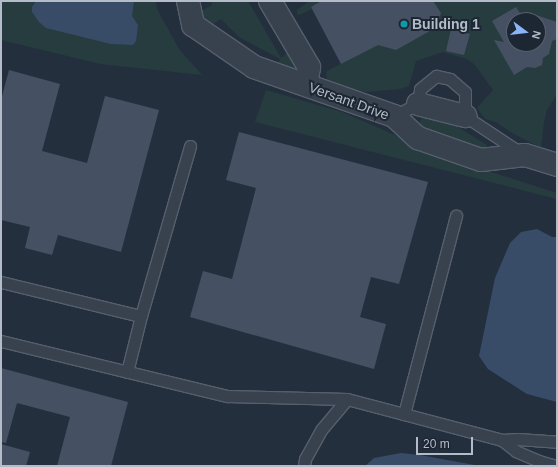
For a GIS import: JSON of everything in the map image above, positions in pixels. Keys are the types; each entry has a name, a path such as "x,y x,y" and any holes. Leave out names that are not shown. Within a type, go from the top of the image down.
{"street":[{"name":"Versant Drive","path":"188,1 193,25 254,67 394,116 418,138 482,160 525,155 557,165"},
{"path":"270,1 309,67 306,85"},
{"path":"418,104 465,116"}],"lane":[{"path":"394,116 418,104 420,89 436,76 450,79 465,92 465,116 525,155"},
{"path":"127,372 141,316 190,146"},
{"path":"404,414 456,216"},
{"path":"1,282 141,316"},
{"path":"1,341 227,396 347,399 502,440 518,439 557,442"},
{"path":"304,466 305,459 321,430 347,399"},
{"path":"502,440 516,451 539,461 556,466"}],"green space":[{"path":"1,1 156,1 157,9 179,49 202,75 100,64 1,40"},
{"path":"211,1 248,1 281,58 291,50 297,69 294,76 276,68 280,59 239,37 221,19 210,26 206,25 200,14 201,11 212,5"},
{"path":"309,1 321,1 311,7 312,9 299,15 297,14 297,10"},
{"path":"332,1 557,1 557,94 547,110 541,148 512,133 496,122 485,119 477,108 493,90 475,65 467,59 443,52 416,61 409,86 400,89 366,92 329,86 326,75 327,71 360,54"},
{"path":"266,90 342,112 448,158 557,193 557,199 255,122"},
{"path":"427,116 448,121 487,145 488,150 486,153 424,134 419,124 422,118"}],"water":[{"path":"36,1 134,1 132,16 138,25 136,41 133,45 111,44 46,28 39,22 32,12 32,7"},
{"path":"537,229 552,237 557,237 557,402 527,394 488,369 479,356 495,278 510,243 521,232"},
{"path":"401,453 480,466 365,466 374,458"}],"building":[{"path":"321,1 433,1 441,13 437,27 396,50 378,45 341,64 311,7"},
{"path":"516,7 519,12 507,12"},
{"path":"506,13 506,52 546,52 546,18 557,22 557,39 552,41 549,54 543,58 542,65 535,68 527,67 514,75 494,40 504,42 492,21"},
{"path":"451,29 470,34 464,55 446,51"},
{"path":"9,70 60,84 42,151 87,163 105,96 159,110 121,252 58,235 52,255 25,248 30,227 1,220 1,100"},
{"path":"239,132 428,182 399,284 371,277 360,317 386,324 374,369 190,317 203,271 232,279 256,188 226,180"},
{"path":"1,368 128,402 111,466 57,466 70,417 17,403 6,443 1,442"},
{"path":"1,444 30,452 26,466 1,466"}],"place":[{"name":"Building 1","path":"404,24"}]}
